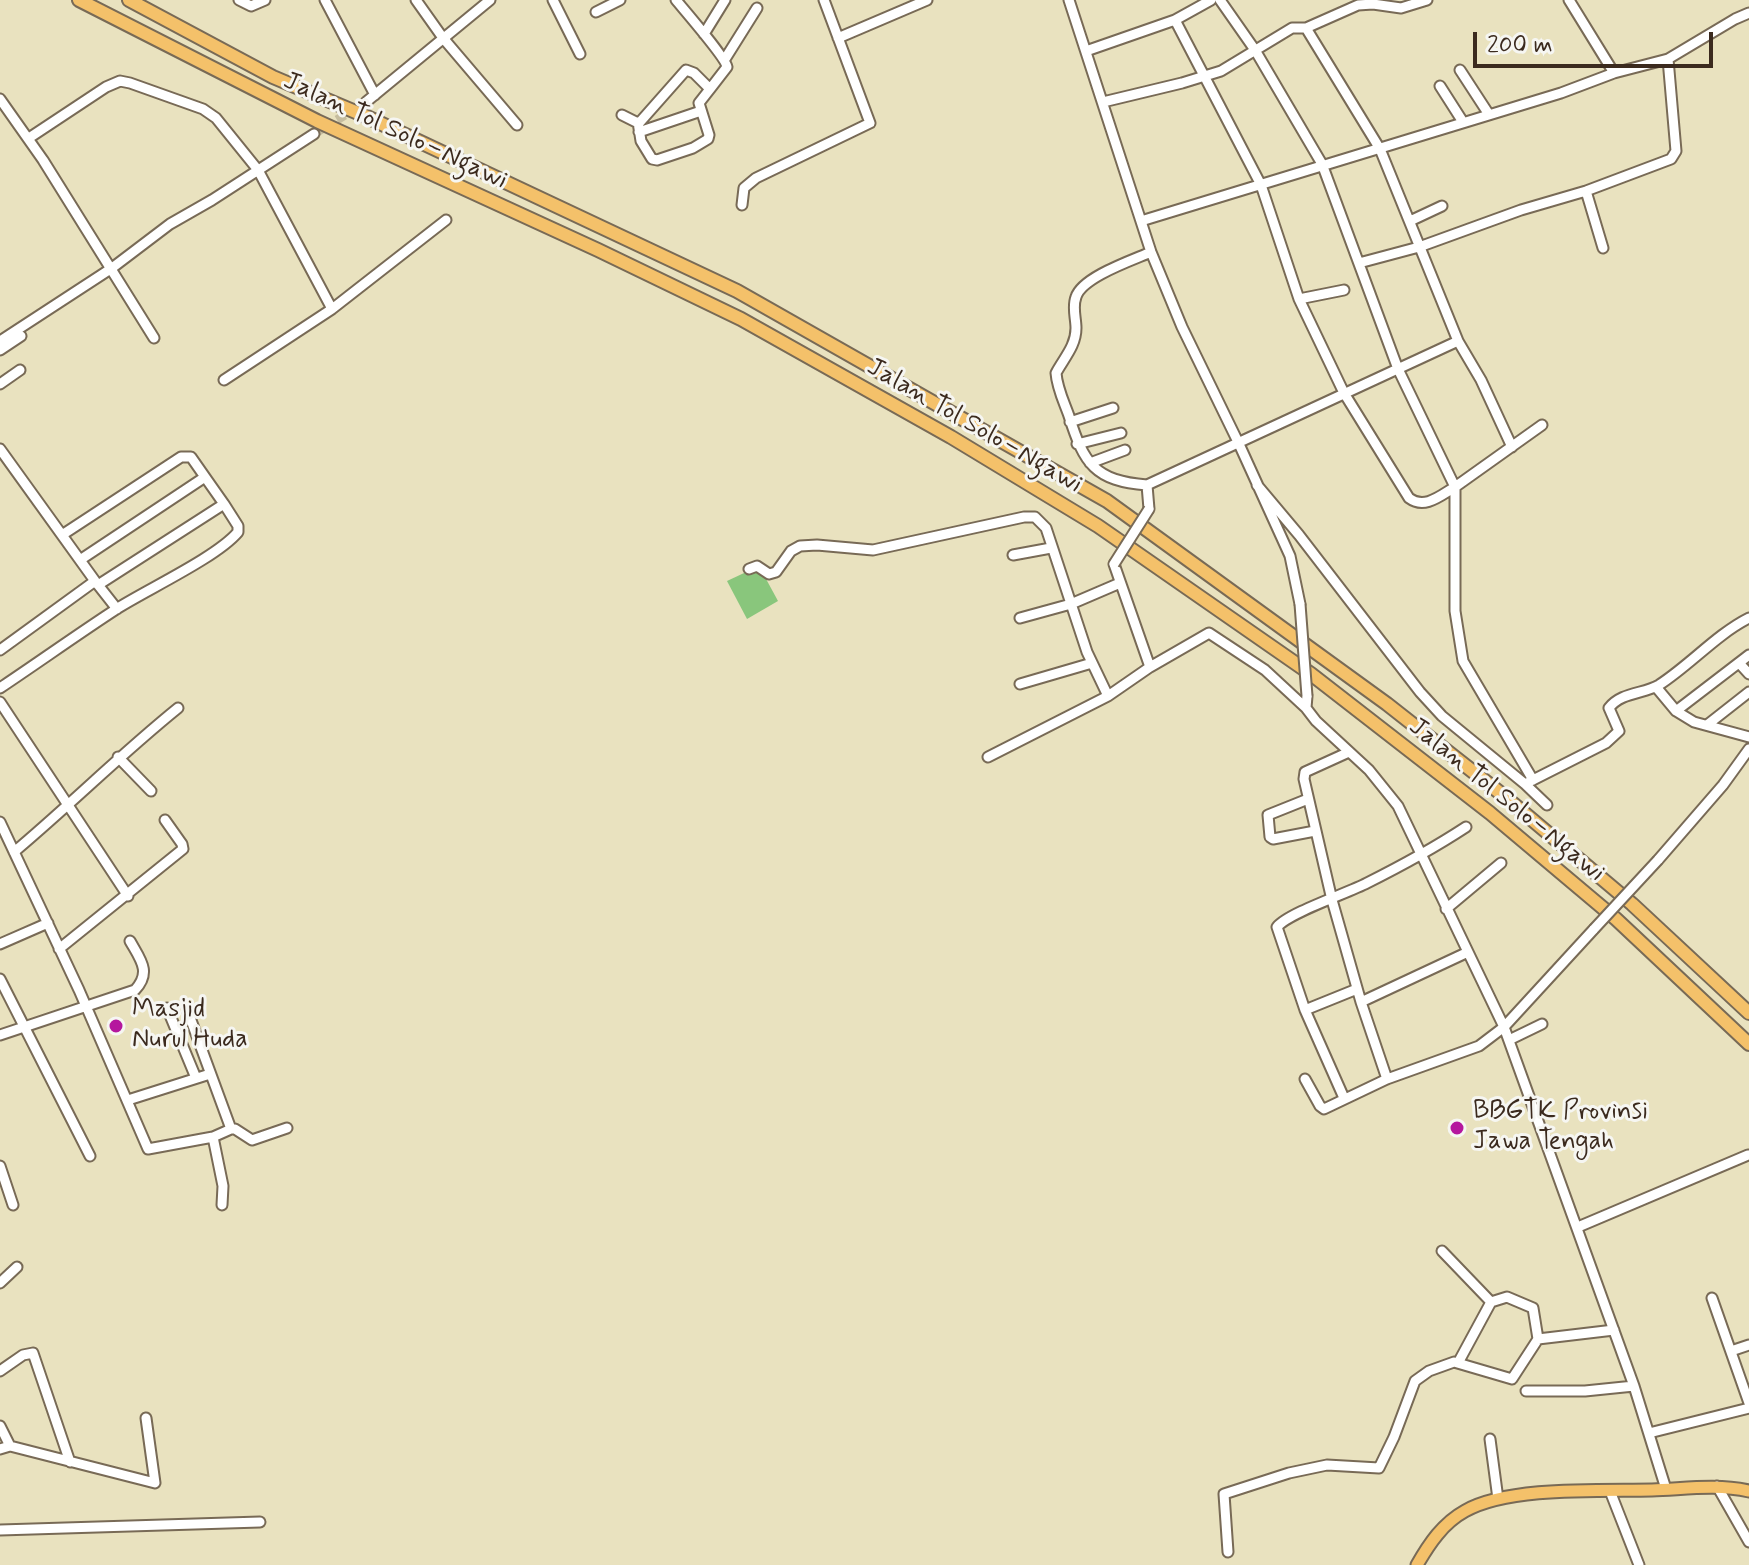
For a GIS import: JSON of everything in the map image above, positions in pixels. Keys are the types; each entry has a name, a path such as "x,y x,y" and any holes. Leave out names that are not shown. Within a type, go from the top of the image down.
{"highway":[{"name":"Jalan Tol Solo–Ngawi","path":"79,0 304,115 741,319 951,437 1098,526 1311,674 1490,813 1616,919 1749,1044"},
{"name":"Jalan Tol Solo–Ngawi","path":"129,0 273,77 365,116 737,291 1107,501 1364,686 1492,787 1632,904 1749,1013"}],"main road":[{"path":"1417,1565 1430,1542 1457,1516 1498,1499 1536,1494 1717,1486 1749,1491"}],"street":[{"path":"239,0 251,6 262,1"},
{"path":"325,0 375,95"},
{"path":"416,0 443,38 517,125"},
{"path":"366,102 490,0"},
{"path":"553,0 580,54"},
{"path":"596,12 620,0"},
{"path":"622,115 639,127 644,149 652,159 693,148 708,139 699,103 727,67 725,59 676,0"},
{"path":"742,205 744,188 756,178 870,123 824,0"},
{"path":"838,38 927,0"},
{"path":"1069,0 1151,252 1182,327 1290,556 1300,604 1306,708"},
{"path":"1086,51 1175,20 1211,0"},
{"path":"1220,0 1255,50 1322,164 1398,369 1455,487 1455,611 1463,661 1529,782 1547,805"},
{"path":"1103,102 1221,71 1292,28 1306,28 1358,5 1401,8 1427,0"},
{"path":"1569,0 1614,73"},
{"path":"704,34 721,2"},
{"path":"725,59 757,8"},
{"path":"1141,221 1561,93 1614,73 1668,59 1749,13"},
{"path":"1175,20 1261,185 1299,299 1344,393 1409,498 1415,503 1427,502 1455,487 1542,425"},
{"path":"1306,28 1380,149 1458,341 1481,380 1512,447"},
{"path":"1359,263 1419,247 1509,214 1586,191 1675,155 1668,59"},
{"path":"639,127 686,70 694,73 710,89"},
{"path":"1460,70 1488,113"},
{"path":"29,138 106,87 125,82 210,113 258,170 332,309"},
{"path":"1440,86 1463,122"},
{"path":"0,99 29,138 154,338"},
{"path":"639,127 701,111"},
{"path":"0,341 112,268 170,224 314,134"},
{"path":"1586,191 1603,248"},
{"path":"1410,221 1442,206"},
{"path":"224,380 332,309 446,220"},
{"path":"1151,252 1109,270 1079,290 1073,347 1056,373 1077,444 1090,463 1106,477 1122,483 1147,485 1458,341"},
{"path":"1299,299 1344,290"},
{"path":"0,350 21,336"},
{"path":"0,384 20,370"},
{"path":"1070,422 1113,408"},
{"path":"1077,444 1121,433"},
{"path":"0,449 117,609"},
{"path":"1090,463 1125,450"},
{"path":"0,688 117,609 233,538 238,526 191,457 181,457 62,535"},
{"path":"80,560 205,477"},
{"path":"1147,485 1149,509 1114,564 1150,667"},
{"path":"1257,485 1420,692 1442,716 1529,782"},
{"path":"0,650 96,583 224,504"},
{"path":"749,569 757,566 769,574 776,572 791,551 800,546 873,550 1035,517 1046,528 1092,663 1108,696"},
{"path":"1013,555 1051,548"},
{"path":"1020,618 1071,604 1120,583"},
{"path":"1529,782 1606,743 1619,731 1609,708 1612,704 1627,695 1656,687 1749,618"},
{"path":"988,757 1108,696 1209,633 1276,678 1326,732 1384,787 1398,806 1423,855 1504,1027 1634,1386 1666,1489"},
{"path":"1676,711 1749,655"},
{"path":"1020,684 1092,663"},
{"path":"1739,663 1749,674"},
{"path":"1656,687 1676,711 1694,722 1749,737"},
{"path":"1707,725 1749,692"},
{"path":"0,702 128,896"},
{"path":"14,852 70,805 118,757 178,708"},
{"path":"1349,752 1305,772 1304,779 1332,900 1387,1079"},
{"path":"1305,1079 1324,1109 1387,1079 1479,1046 1504,1027 1658,860 1747,755"},
{"path":"118,757 151,791"},
{"path":"1308,799 1268,815 1270,837 1315,831"},
{"path":"59,949 183,849 165,820"},
{"path":"0,822 87,1006 144,1145 148,1149 213,1137 231,1129"},
{"path":"1344,1098 1305,1010 1277,927 1282,921 1423,855 1466,827"},
{"path":"1446,909 1501,863"},
{"path":"0,944 48,923"},
{"path":"0,1035 135,990 145,972 144,964 130,941"},
{"path":"1361,1002 1468,952"},
{"path":"0,979 90,1156"},
{"path":"1305,1010 1357,989"},
{"path":"167,1008 196,1078"},
{"path":"188,1012 231,1129 252,1140 287,1128"},
{"path":"1509,1040 1542,1024"},
{"path":"128,1100 210,1074"},
{"path":"213,1137 223,1186 222,1205"},
{"path":"1578,1227 1748,1155"},
{"path":"0,1169 13,1205"},
{"path":"1442,1251 1491,1302"},
{"path":"0,1283 17,1267"},
{"path":"1228,1552 1224,1494 1289,1473 1327,1465 1379,1468 1415,1381 1446,1363 1458,1363 1512,1379 1538,1339 1533,1308 1507,1297 1491,1302 1458,1363"},
{"path":"1649,1433 1749,1406 1712,1298"},
{"path":"1538,1339 1614,1330"},
{"path":"1731,1351 1749,1345"},
{"path":"0,1371 23,1355 33,1353 70,1462"},
{"path":"1526,1391 1585,1391 1634,1386"},
{"path":"0,1426 5,1448 155,1483 146,1418"},
{"path":"1490,1439 1498,1499"},
{"path":"1717,1486 1749,1542"},
{"path":"1610,1491 1639,1565"},
{"path":"0,1530 260,1522"}],"green space":[{"path":"759,566 778,601 747,619 727,581"}],"tunnel":[{"path":"314,134 366,102"}],"place":[{"name":"Masjid Nurul Huda","path":"116,1026"},
{"name":"BBGTK Provinsi Jawa Tengah","path":"1457,1128"}]}
